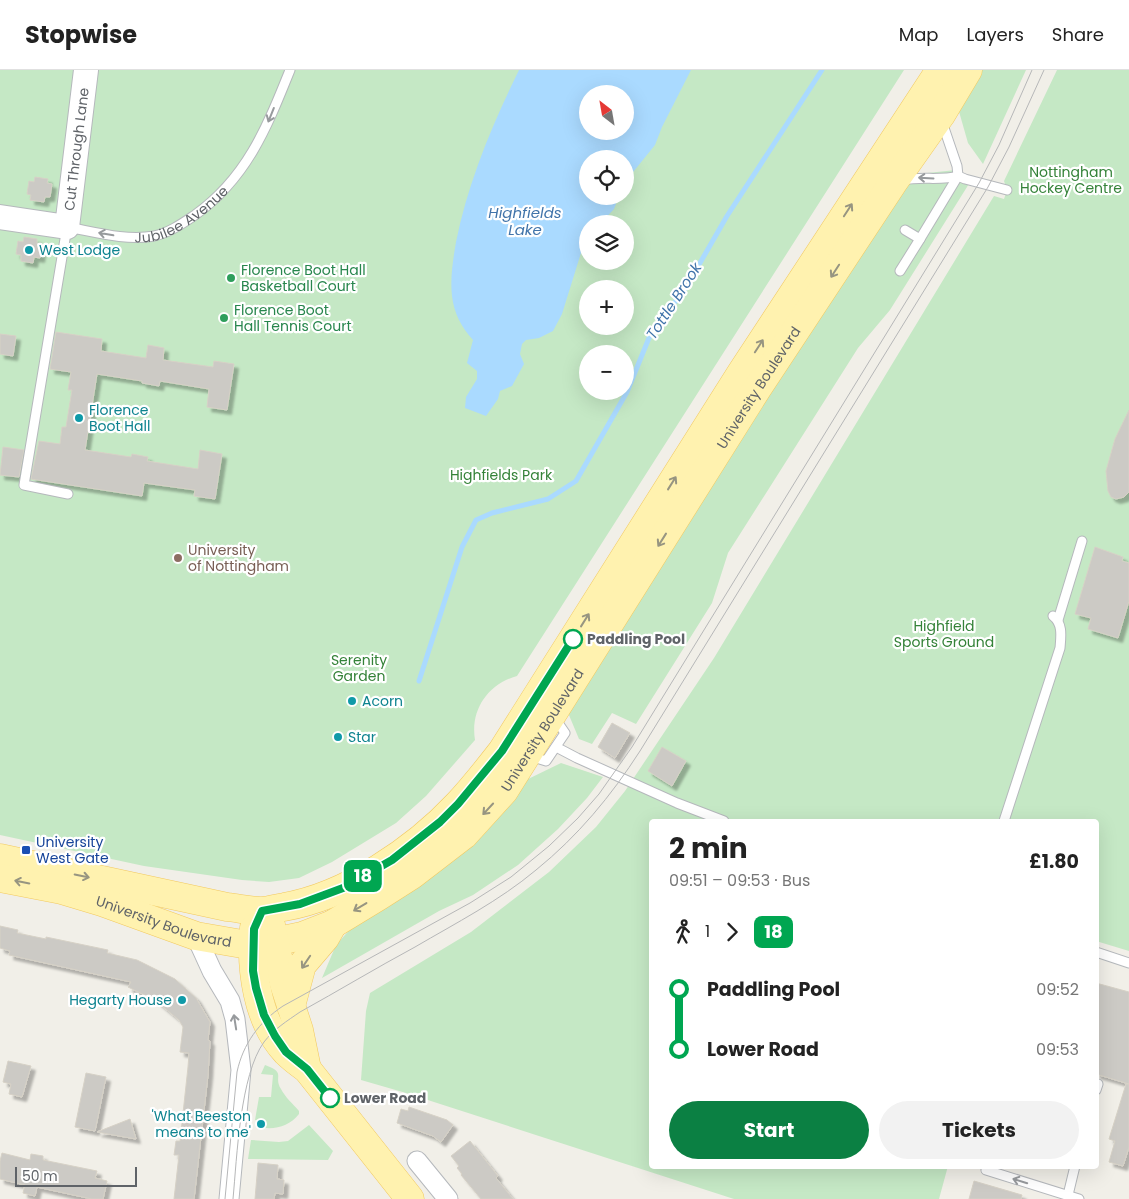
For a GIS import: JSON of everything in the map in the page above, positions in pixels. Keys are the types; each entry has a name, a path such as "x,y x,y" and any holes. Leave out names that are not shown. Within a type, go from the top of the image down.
{"main road":[{"name":"University Boulevard","path":"0,858 227,907 262,911 300,904 343,888 392,860 440,822 458,804 496,758 741,373 940,70"},
{"name":"University Boulevard","path":"0,878 62,890 102,902 196,936 264,943 302,936 333,924 412,875 464,835 537,758 757,389 968,70"},
{"path":"262,911 272,927 253,971 264,1015 286,1052 307,1069 410,1199"},
{"path":"291,1006 302,965 325,938 333,924"},
{"path":"264,943 282,977 299,1030 307,1069"}],"street":[{"name":"Cut Through Lane","path":"67,227 86,70"},
{"name":"Jubilee Avenue","path":"0,217 67,227"},
{"path":"196,936 212,971 230,1001 235,1019 241,1070 229,1199"},
{"path":"417,1161 448,1199"}],"lane":[{"name":"Jubilee Avenue","path":"67,227 130,238 156,236 182,224 214,200 240,171 266,129 290,70"},
{"path":"900,271 958,176 957,166 940,115"},
{"path":"893,182 915,177 949,179 958,176 965,180 1007,190"},
{"path":"67,227 24,485 68,494"},
{"path":"905,230 920,239"},
{"path":"1005,819 1060,648 1062,634 1055,618 1082,541"},
{"path":"556,747 559,724"},
{"path":"537,758 556,747"},
{"path":"556,747 677,804 718,819"},
{"path":"1099,953 1129,963"},
{"path":"986,1169 1079,1199"},
{"path":"1068,1196 1074,1169"}],"green space":[{"path":"0,70 904,70 517,676 498,685 483,700 475,718 475,740 426,796 396,823 332,862 299,878 269,882 242,880 144,866 0,835"},
{"path":"982,70 1026,70 983,164 968,143 958,108"},
{"name":"Highfield Sports Ground","path":"1057,70 1129,70 1129,951 1099,942 1099,819 649,819 649,1169 947,1169 939,1199 734,1199 361,1080 366,1011 370,993 471,932 549,872 596,827 625,791 714,658 994,196 1004,199 1007,190 1004,181"},
{"path":"956,170 972,179 890,310 858,348 728,553 712,603 636,724 612,713 592,744 579,739 566,708 908,175"},
{"path":"561,763 603,777 587,798 558,829 518,865 473,895 439,911 322,978 336,945 362,916 418,883 487,831 524,781"},
{"path":"265,1065 276,1070 281,1089 299,1111 299,1114 288,1124 275,1128 265,1128 266,1122 255,1120 259,1097 271,1097 273,1075 261,1074"},
{"path":"309,1125 333,1151 328,1160 248,1159 251,1140 288,1141"}],"water":[{"name":"Highfields Lake","path":"519,70 691,70 655,145 634,171 634,150 579,150 579,205 616,205 608,215 579,215 579,259 562,314 553,331 539,338 526,340 522,344 520,354 524,364 512,386 500,391 498,399 486,416 465,408 466,397 477,379 477,371 467,363 473,340 456,314 451,289 453,262 461,220 474,176 490,133"}],"building":[{"path":"35,177 48,179 47,183 52,184 50,197 45,197 44,202 30,200 31,195 27,194 29,181 34,182"},
{"name":"West Lodge","path":"24,237 37,239 37,244 42,245 40,258 34,257 33,263 21,261 21,255 16,254 18,241 23,242"},
{"name":"Florence Boot Hall","path":"56,332 102,339 101,351 146,358 148,345 164,348 163,360 213,367 214,361 234,364 227,410 207,407 209,389 160,381 159,386 142,383 142,381 97,374 85,450 131,457 132,454 148,457 147,461 198,469 200,450 222,454 215,499 194,496 195,490 144,483 142,496 31,479 39,441 60,444 62,427 66,427 72,390 68,390 71,372 50,369"},
{"path":"0,334 16,336 13,356 0,354"},
{"path":"1129,410 1129,492 1124,497 1116,499 1111,497 1108,491 1106,471 1115,439"},
{"path":"3,447 24,450 19,477 0,475"},
{"path":"1095,547 1123,557 1122,561 1129,563 1129,601 1118,638 1088,629 1091,618 1075,614"},
{"path":"612,723 630,733 615,758 598,747"},
{"path":"662,747 686,761 672,786 648,771"},
{"path":"0,926 18,930 17,933 108,950 107,953 137,960 175,979 196,998 210,1022 208,1040 210,1041 194,1199 174,1199 179,1155 174,1155 176,1141 180,1141 189,1053 180,1052 183,1027 179,1020 155,1000 128,987 131,982 9,955 10,951 0,948"},
{"path":"1099,984 1129,992 1129,1084 1099,1075"},
{"path":"8,1061 31,1066 22,1097 9,1094 11,1084 3,1082"},
{"path":"86,1073 106,1077 95,1131 75,1127"},
{"path":"1126,1084 1129,1084 1129,1147 1123,1166 1109,1162 1115,1141 1109,1139"},
{"path":"409,1107 447,1120 453,1125 441,1142 433,1136 397,1123 401,1109 408,1111"},
{"path":"130,1119 136,1139 97,1132"},
{"path":"470,1141 498,1176 496,1178 513,1199 481,1199 461,1175 457,1168 459,1166 451,1156"},
{"path":"2,1153 30,1160 31,1154 43,1156 43,1160 97,1171 95,1178 107,1181 103,1199 92,1199 37,1187 35,1196 23,1193 25,1185 0,1179"},
{"path":"258,1163 278,1165 277,1179 284,1180 283,1194 275,1193 274,1199 255,1199"},
{"path":"974,1181 1022,1195 1021,1199 969,1199"}],"waterway":[{"name":"Tottle Brook","path":"419,681 462,547 476,520 492,513 548,499 576,481 627,392 651,333 685,289 727,216 822,70"}],"tram line":[{"path":"225,1199 237,1072 243,1052 253,1034 274,1012 283,1006 470,903 511,877 549,846 599,794 632,747 979,183 999,145 1032,70"},
{"path":"233,1199 238,1140 245,1095 256,1056 268,1037 300,1012 462,920 522,881 580,829 617,784 640,751 988,187 1009,147 1044,70"}],"bus line":[{"name":"18","path":"330,1098 307,1069 286,1052 264,1015 253,971 254,929 262,911 300,904 343,888 392,860 440,822 474,786 502,751 573,639"}],"place":[{"name":"West Lodge","path":"29,250"},
{"name":"Florence Boot Hall Basketball Court","path":"231,278"},
{"name":"Florence Boot Hall Tennis Court","path":"224,318"},
{"name":"Florence Boot Hall","path":"79,418"},
{"name":"University of Nottingham","path":"178,558"},
{"name":"Paddling Pool","path":"573,639"},
{"name":"Acorn","path":"352,701"},
{"name":"Star","path":"338,737"},
{"name":"University West Gate","path":"26,850"},
{"name":"Hegarty House","path":"182,1000"},
{"name":"Lower Road","path":"330,1098"},
{"name":"'What Beeston means to me'","path":"261,1124"}],"park label":[{"name":"Nottingham Hockey Centre","path":"1071,180"},
{"name":"Highfields Park","path":"501,475"},
{"name":"Serenity Garden","path":"359,668"}]}
